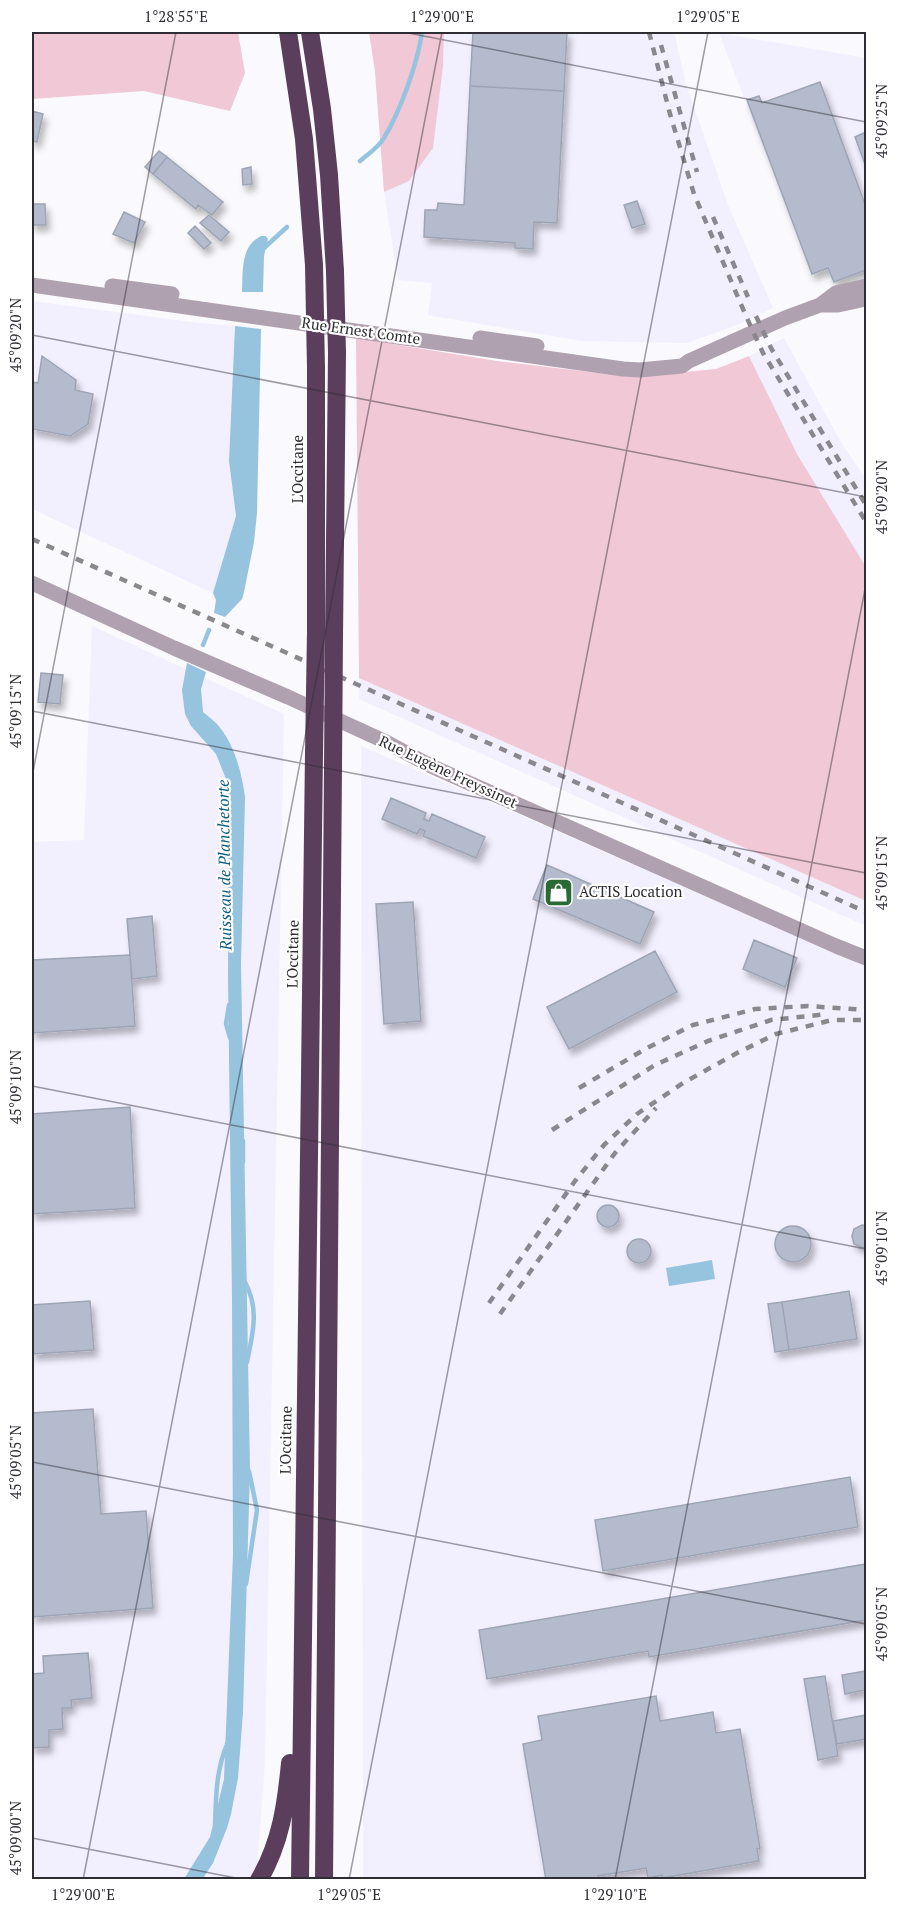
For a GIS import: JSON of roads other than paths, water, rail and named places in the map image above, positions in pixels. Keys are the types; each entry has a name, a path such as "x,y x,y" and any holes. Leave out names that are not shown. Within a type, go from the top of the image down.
{"highway":[{"name":"L'Occitane","path":"288,32 304,139 314,265 316,369 316,631 300,1880"},
{"path":"310,32 328,164 335,271 336,352 330,1350 324,1880"},
{"path":"260,1880 280,1832 288,1783 302,1653"},
{"path":"325,1807 335,1880"}],"street":[{"name":"Rue Ernest Comte","path":"32,275 632,359 675,358 689,361"},
{"name":"Rue Ernest Comte","path":"32,285 640,370 682,366 785,318 820,305"},
{"path":"820,305 836,293 867,286"},
{"path":"820,305 867,299"},
{"name":"Rue Eugène Freyssinet","path":"32,583 288,697 434,767 867,958"}],"water":[{"path":"266,236 268,239 264,256 263,292 242,292 246,253 254,240"},
{"path":"235,326 261,329 257,513 254,542 242,599 225,617 214,613 216,600 213,593 236,516 229,461"},
{"path":"187,663 206,672 201,689 203,712 219,726 234,752 245,797 241,964 250,1470 243,1712 238,1778 231,1814 213,1863 202,1880 184,1879 210,1837 224,1779 233,1554 228,976 229,810 226,779 216,754 191,726 185,714 182,690"},
{"path":"712,1260 715,1279 669,1286 666,1268"}],"waterway":[{"name":"Ruisseau de Planchetorte","path":"360,161 382,141 396,115 412,72 422,32"},
{"name":"Ruisseau de Planchetorte","path":"264,248 287,227"},
{"name":"Ruisseau de Planchetorte","path":"203,645 209,630"},
{"name":"Ruisseau de Planchetorte","path":"229,1005 226,1024 230,1038"},
{"name":"Ruisseau de Planchetorte","path":"243,1141 243,1162"},
{"name":"Ruisseau de Planchetorte","path":"244,1280 254,1311 247,1362"},
{"name":"Ruisseau de Planchetorte","path":"246,1584 257,1510 249,1471"},
{"name":"Ruisseau de Planchetorte","path":"215,1825 219,1772 228,1742"}],"railway":[{"path":"649,32 694,194 746,316 763,353 866,522"},
{"path":"661,45 697,172"},
{"path":"713,217 748,297"},
{"path":"756,316 771,348 866,505"},
{"path":"32,539 866,912"},
{"path":"579,1088 647,1048 693,1025 755,1009 808,1006 866,1010"},
{"path":"552,1130 655,1065 708,1041 771,1020 828,1014"},
{"path":"489,1303 575,1181 604,1145 637,1114 683,1083 776,1034 832,1020 866,1020"},
{"path":"500,1314 615,1153 656,1108"}],"place":[{"name":"ACTIS Location","path":"558,892"}]}
